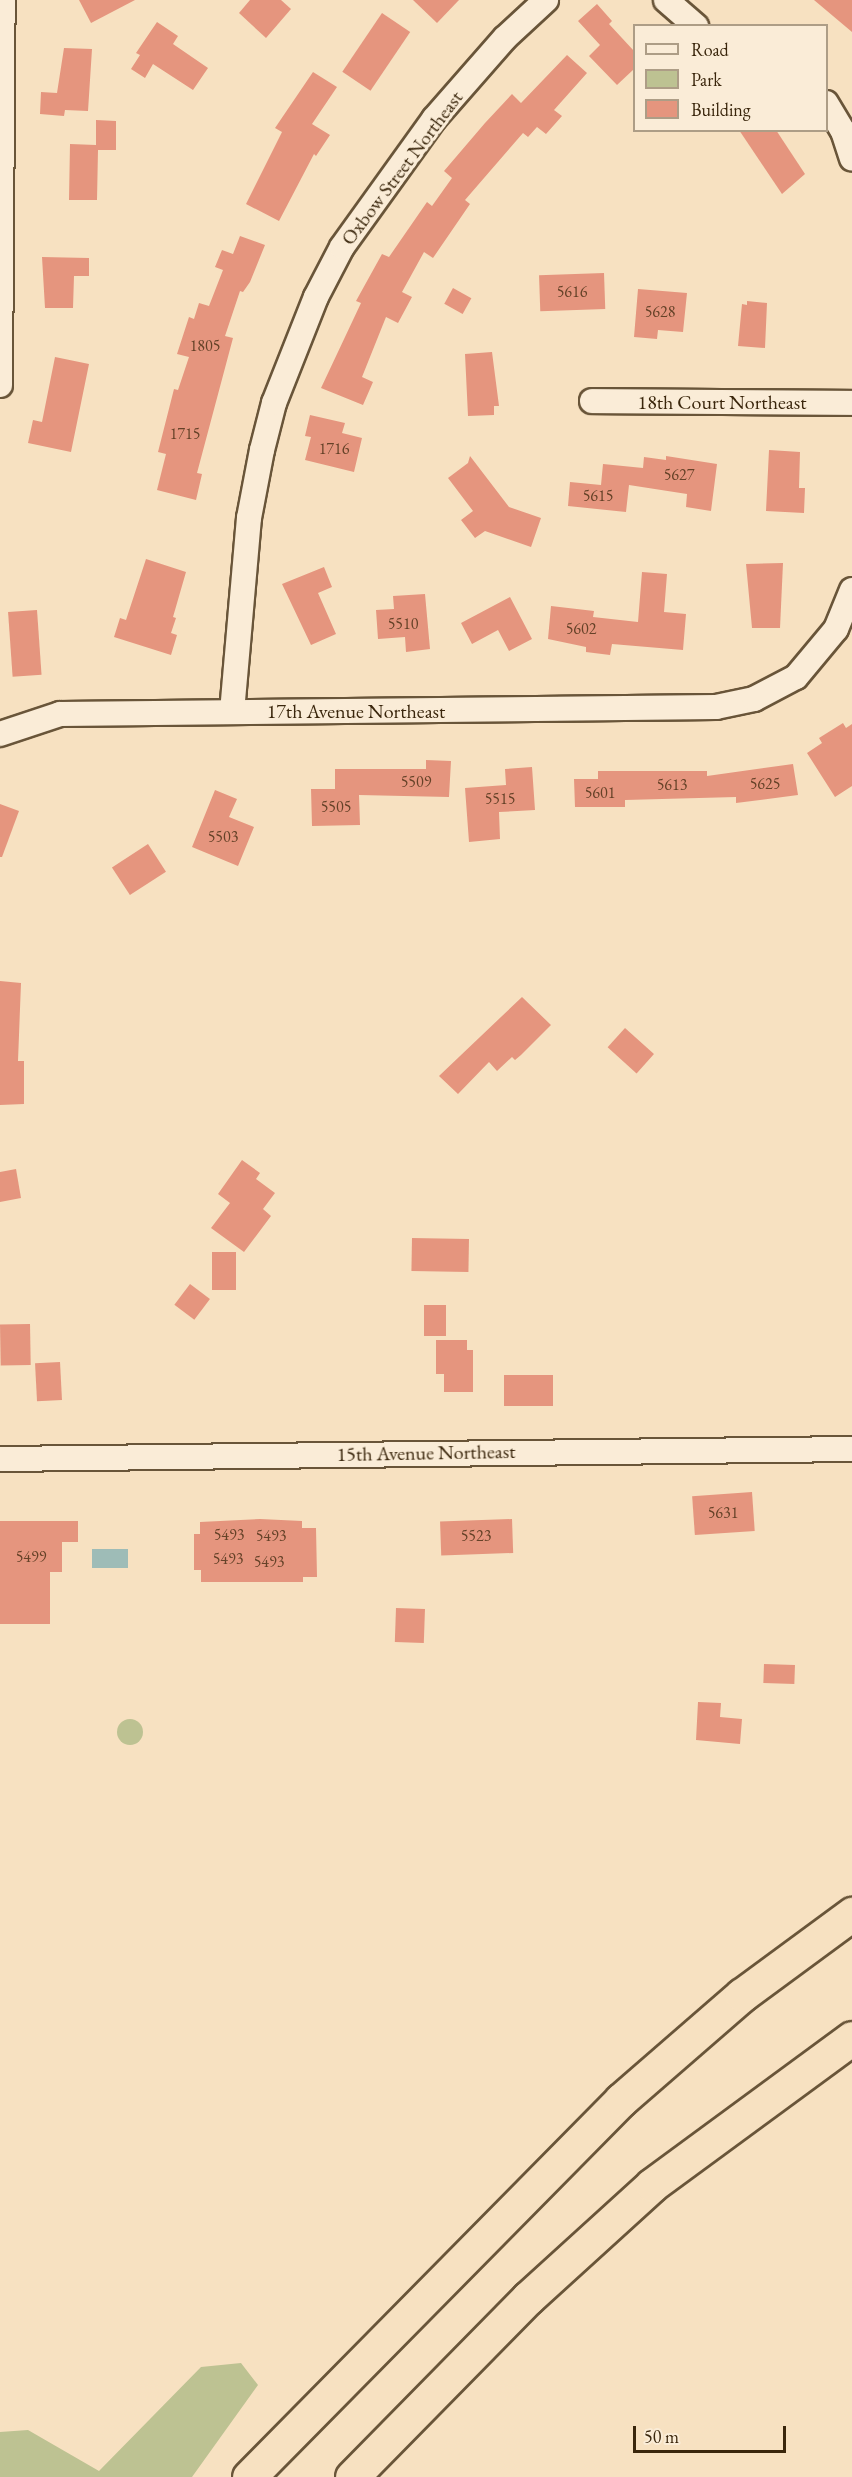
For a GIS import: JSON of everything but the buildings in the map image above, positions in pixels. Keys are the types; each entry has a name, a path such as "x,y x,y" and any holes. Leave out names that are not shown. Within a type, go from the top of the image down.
{"highway":[{"path":"249,2477 621,2100 742,1995 852,1914"},
{"path":"352,2477 528,2298 652,2185 852,2038"}],"street":[{"path":"0,385 3,0"},
{"name":"Oxbow Street Northeast","path":"232,712 249,518 262,450 278,392 316,297 354,228 434,119 505,38 546,0"},
{"path":"666,0 694,24"},
{"path":"828,106 843,131 852,159"},
{"name":"18th Court Northeast","path":"592,401 852,403"},
{"name":"17th Avenue Northeast","path":"0,734 60,714 716,707 754,699 796,677 836,629 852,590"},
{"name":"15th Avenue Northeast","path":"0,1459 852,1449"}],"green space":[{"path":"130,1719 139,1723 143,1732 139,1741 130,1745 121,1741 117,1732 121,1723"},
{"path":"241,2363 258,2385 192,2477 0,2477 0,2432 28,2430 99,2471 201,2367"}],"water":[{"path":"92,1549 128,1549 128,1568 92,1568"}]}
